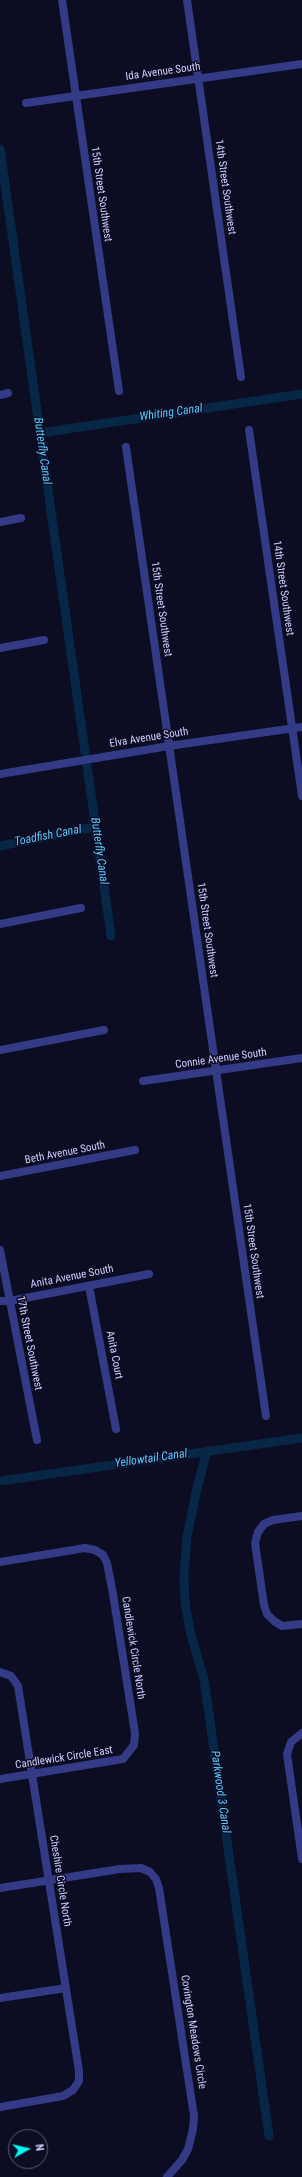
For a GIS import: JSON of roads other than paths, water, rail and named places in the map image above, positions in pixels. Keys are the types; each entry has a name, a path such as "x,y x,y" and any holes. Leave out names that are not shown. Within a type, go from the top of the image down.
{"street":[{"name":"15th Street Southwest","path":"62,0 118,391"},
{"name":"14th Street Southwest","path":"187,0 241,377"},
{"name":"Ida Avenue South","path":"26,103 302,64"},
{"name":"14th Street Southwest","path":"249,430 302,796"},
{"name":"15th Street Southwest","path":"126,446 266,1416"},
{"path":"0,522 21,518"},
{"path":"0,648 44,640"},
{"name":"Elva Avenue South","path":"0,774 170,746 302,727"},
{"path":"0,924 81,908"},
{"path":"0,1050 104,1030"},
{"name":"Connie Avenue South","path":"143,1081 302,1058"},
{"name":"Beth Avenue South","path":"0,1176 135,1150"},
{"name":"17th Street Southwest","path":"0,1250 37,1440"},
{"name":"Anita Avenue South","path":"0,1301 10,1301 148,1274"},
{"name":"Anita Court","path":"89,1286 116,1429"},
{"path":"302,1516 273,1520 264,1524 258,1532 255,1543 264,1605 271,1618 282,1626 302,1624"},
{"name":"Candlewick Circle North","path":"0,1562 85,1548 95,1550 103,1555 107,1563 113,1594 135,1733 134,1745 130,1753"},
{"name":"Cheshire Circle North","path":"0,1672 11,1676 18,1686 79,2071 78,2081 73,2090 63,2096 0,2107"},
{"path":"302,1733 291,1742 287,1754 301,1842 302,1859"},
{"name":"Candlewick Circle East","path":"0,1779 123,1759 130,1753"},
{"name":"Covington Meadows Circle","path":"49,1881 141,1868 150,1872 157,1883 194,2116 193,2129 188,2149 179,2164 167,2177"},
{"path":"0,1888 49,1881"},
{"path":"0,1998 66,1988"}],"waterway":[{"name":"Butterfly Canal","path":"0,149 85,752"},
{"name":"Whiting Canal","path":"40,433 302,394"},
{"name":"Butterfly Canal","path":"87,766 111,936"},
{"name":"Toadfish Canal","path":"0,846 95,827"},
{"name":"Yellowtail Canal","path":"0,1481 302,1438"},
{"name":"Parkwood 3 Canal","path":"207,1451 197,1488 187,1537 184,1575 185,1603 191,1635 204,1679 269,2136"}]}
